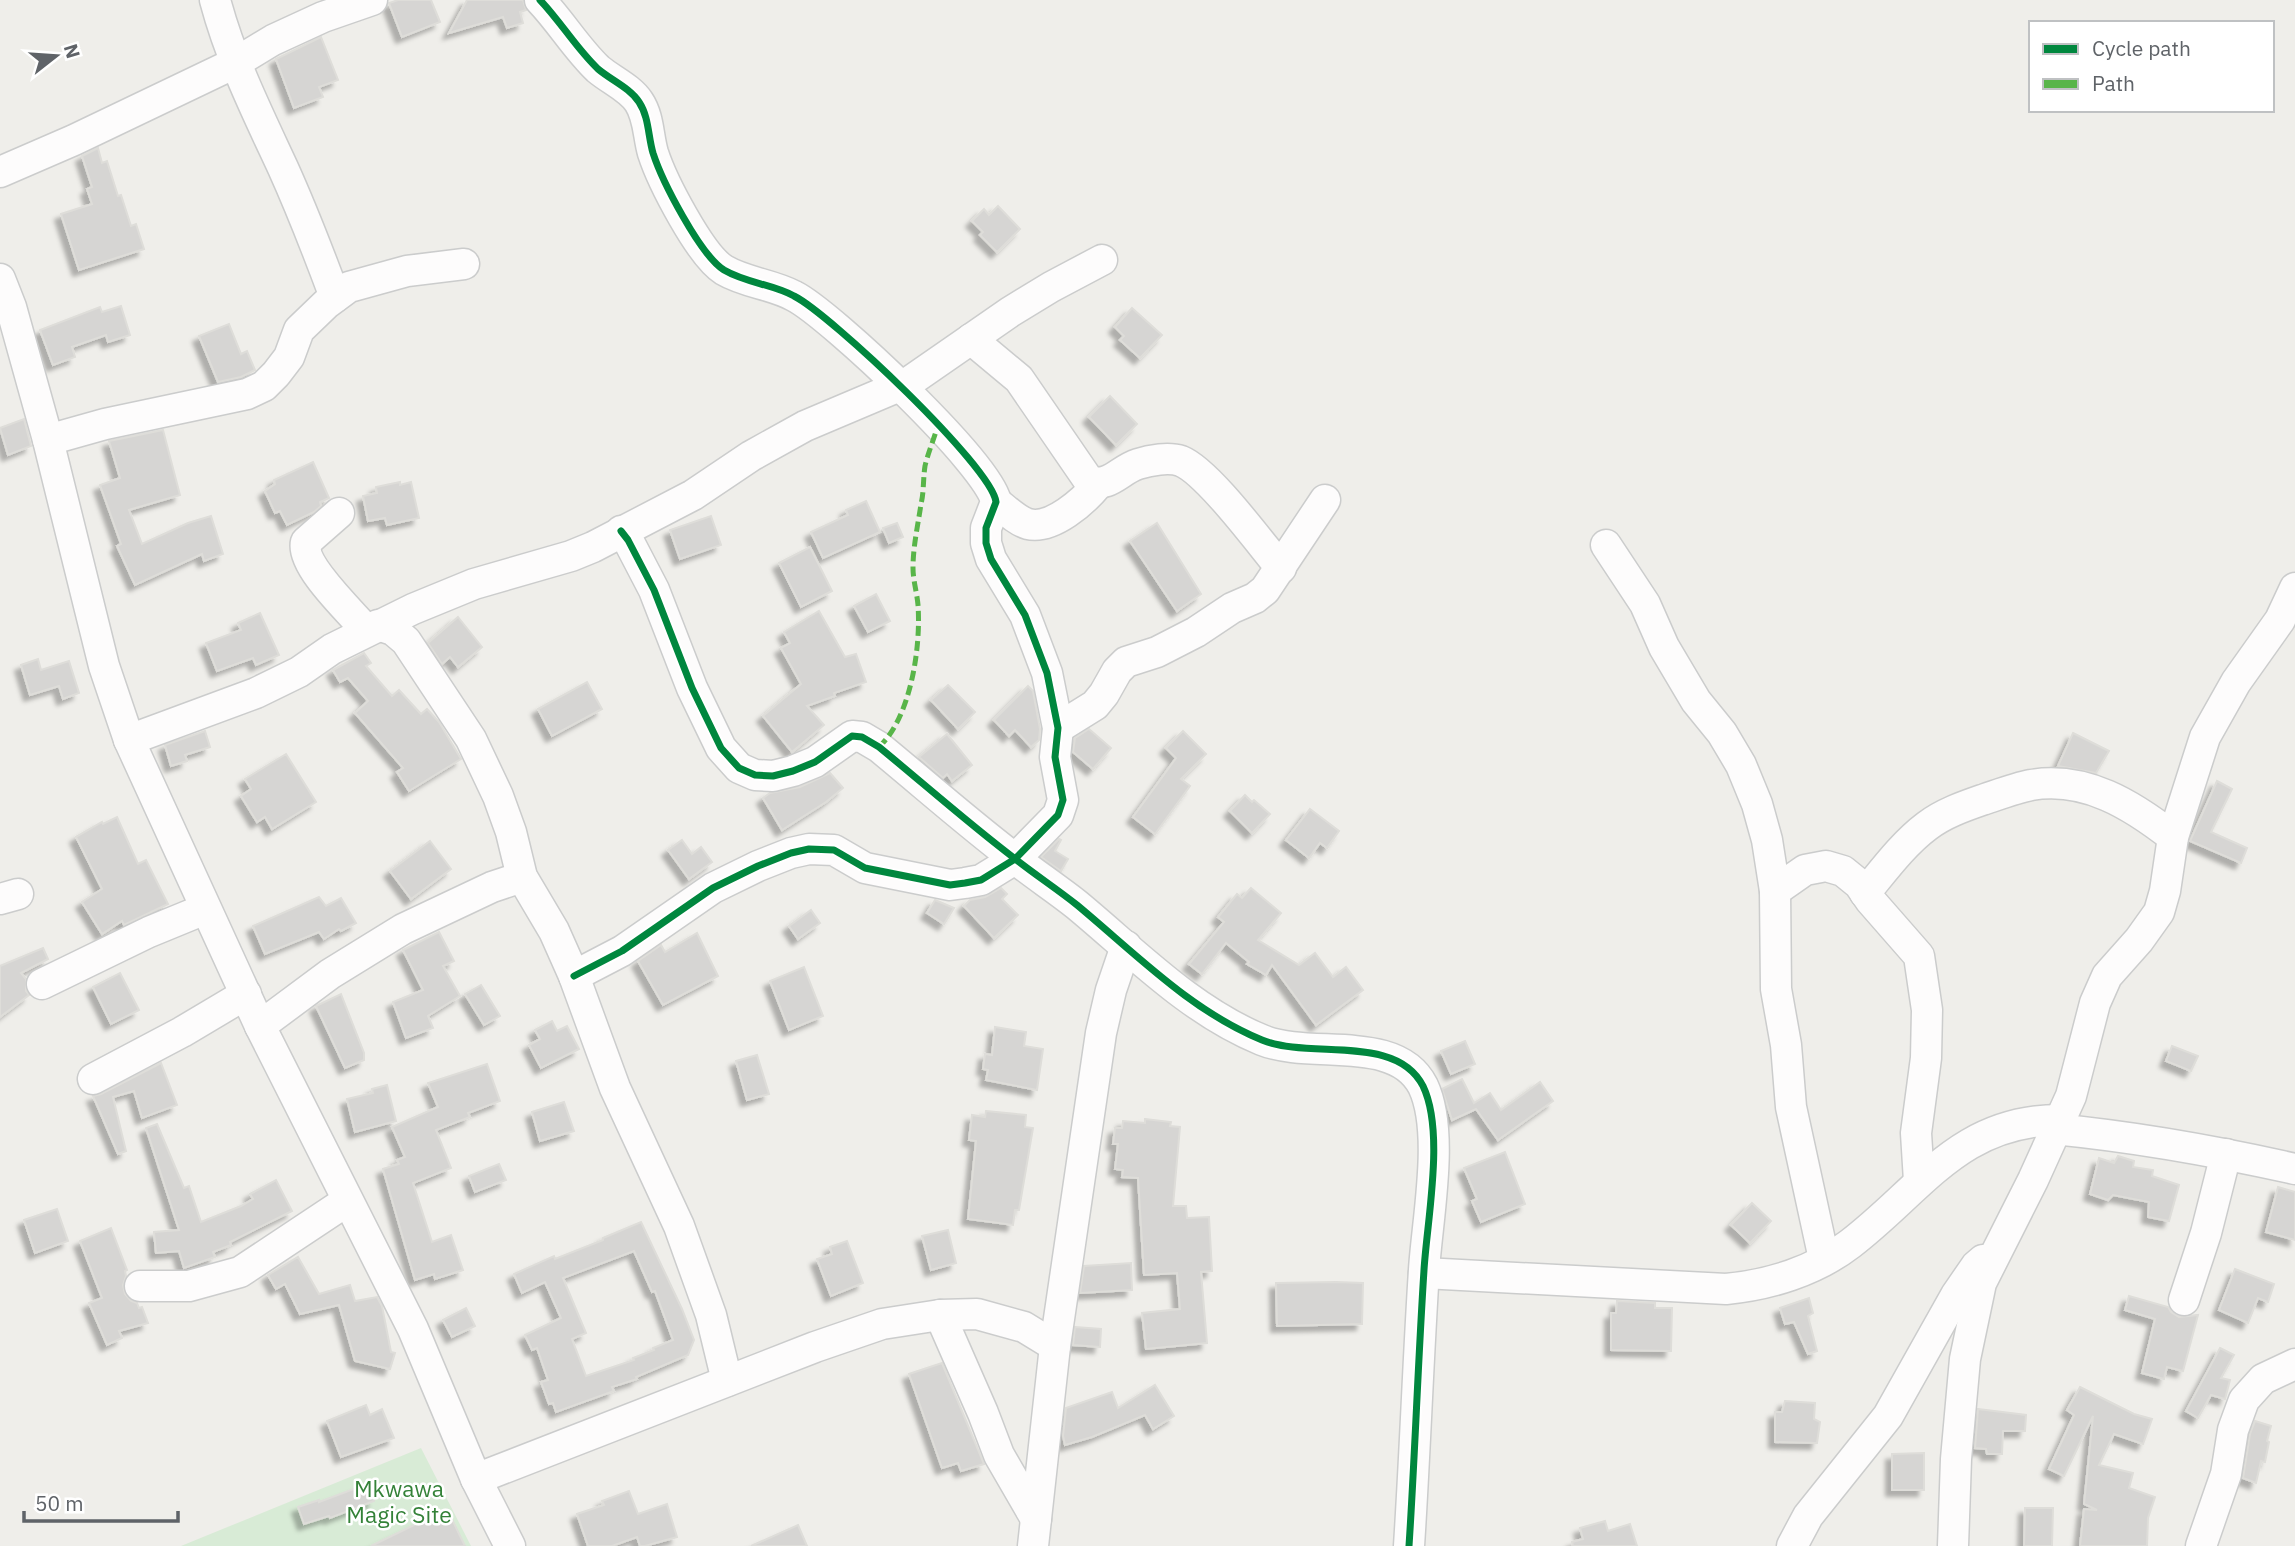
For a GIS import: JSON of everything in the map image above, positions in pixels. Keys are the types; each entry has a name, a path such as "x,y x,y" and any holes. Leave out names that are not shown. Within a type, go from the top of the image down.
{"street":[{"path":"215,0 235,63 283,169 335,297"},
{"path":"0,172 75,140 235,63 273,40 323,17 372,0"},
{"path":"540,0 600,71 634,96 640,104 656,163 691,231 723,269 750,282 794,296 839,328 950,437 991,486 996,502 1026,524 1049,522 1075,507 1098,484"},
{"path":"130,740 256,693 299,672 332,649 372,628 474,584 571,556 693,495 751,456 805,426 898,386 929,369 1051,287 1102,260"},
{"path":"48,440 104,424 247,394 264,386 289,357 299,330 349,287 407,271 464,264"},
{"path":"0,279 11,307 48,440 104,666 130,740 260,1026 412,1329 476,1479 510,1546"},
{"path":"971,339 1019,379 1089,481 1098,484 1108,482 1136,464 1157,460 1180,461 1214,488 1281,568"},
{"path":"1058,728 1095,705 1121,666 1157,652 1196,632 1265,590 1325,500"},
{"path":"574,975 622,951 713,888 791,853 809,849 834,850 865,868 950,885 981,880 1015,859 1030,846 1061,810 1063,800 1055,757 1058,728 1047,673 1025,615 992,559 986,543 986,528 996,502"},
{"path":"339,513 306,542 305,553 324,582 372,628 393,630 406,641 471,739 498,796 522,877 554,931 574,975 615,1088 678,1226 717,1336 727,1381"},
{"path":"621,531 632,546 654,590 692,688 721,748 739,768 755,775 773,776 815,762 852,736 862,737 879,747 1015,859 1068,898 1197,1006 1265,1042 1286,1048 1389,1057 1406,1065 1416,1074 1424,1089 1432,1118 1431,1205 1424,1273 1409,1546"},
{"path":"1606,545 1645,604 1664,647 1696,702 1722,733 1741,765 1757,804 1767,840 1775,891 1776,977 1786,1045 1791,1107 1824,1259"},
{"path":"1953,1546 1956,1459 1965,1359 1982,1283 2070,1096 2095,1003 2107,976 2139,940 2159,912 2173,836 2205,737 2236,682 2280,620 2295,588"},
{"path":"1865,893 1927,826 1952,811 2031,785 2058,784 2109,795 2139,811 2173,836"},
{"path":"1775,891 1805,870 1826,866 1843,871 1859,884 1919,956 1927,1010 1926,1058 1916,1133 1919,1181"},
{"path":"260,1026 330,974 404,929 492,887 522,877"},
{"path":"42,984 149,932 205,909"},
{"path":"1034,1532 1055,1346 1101,1033 1111,990 1126,946"},
{"path":"93,1079 182,1032 246,994"},
{"path":"1424,1273 1726,1289 1765,1284 1848,1246 1878,1222 1919,1181 1953,1155 1985,1136 2033,1122 2226,1154 2295,1169"},
{"path":"2184,1300 2206,1233 2226,1154"},
{"path":"140,1286 189,1286 240,1272 347,1201"},
{"path":"1792,1546 1808,1517 1888,1416 1969,1276 1976,1266 1996,1249"},
{"path":"476,1479 882,1324 940,1315 976,1314 1024,1327 1055,1346"},
{"path":"940,1315 1034,1532"},
{"path":"2201,1546 2225,1474 2234,1430 2244,1400 2263,1379 2295,1364"}],"green space":[{"name":"Mkwawa Magic Site","path":"421,1448 471,1546 181,1546"}],"building":[{"path":"398,0 431,0 440,22 402,37 389,3"},
{"path":"467,0 523,0 526,10 520,12 523,23 507,28 503,17 449,33"},
{"path":"321,37 338,80 319,87 323,97 294,108 276,59"},
{"path":"98,148 102,163 107,161 131,226 136,224 144,249 79,270 61,214 92,204 87,189 92,187 82,156"},
{"path":"998,206 1020,229 997,252 980,235 983,232 972,221 984,209 989,215"},
{"path":"121,306 130,335 108,342 106,335 72,347 75,357 53,365 40,330 100,307 102,312"},
{"path":"1132,308 1162,335 1140,358 1120,340 1124,336 1115,327"},
{"path":"229,324 241,354 247,351 255,370 241,377 218,382 199,336"},
{"path":"1110,396 1137,424 1116,445 1089,417"},
{"path":"24,419 31,446 8,455 0,428"},
{"path":"163,430 180,495 129,510 142,544 188,523 211,516 223,554 204,561 202,554 135,585 117,546 121,544 100,485 120,478 109,441"},
{"path":"313,462 329,498 320,502 321,506 314,512 287,525 280,511 275,513 265,491 275,484 274,480"},
{"path":"400,482 400,485 411,482 419,518 387,525 385,518 368,521 363,496 377,493 376,487"},
{"path":"866,501 880,532 823,558 811,532 848,515 846,510"},
{"path":"711,516 721,545 680,559 670,530"},
{"path":"897,523 903,537 889,543 883,528"},
{"path":"1157,523 1201,594 1177,611 1130,541"},
{"path":"810,547 832,591 801,607 779,563"},
{"path":"876,594 890,621 868,632 854,606"},
{"path":"819,611 845,657 856,654 866,682 807,706 824,725 792,752 763,716 801,684 781,648 790,643 784,632"},
{"path":"260,613 279,655 256,665 253,658 217,671 206,643 241,630 238,623"},
{"path":"458,617 482,647 458,667 450,657 442,664 428,643"},
{"path":"364,653 371,663 366,666 392,696 399,690 421,714 427,709 439,722 461,759 409,791 397,772 403,768 355,713 368,701 348,678 340,682 333,670"},
{"path":"38,659 41,670 69,661 79,693 63,699 59,686 30,695 21,665"},
{"path":"587,682 602,709 552,736 538,709"},
{"path":"948,685 975,712 958,729 931,700"},
{"path":"1028,686 1033,691 1040,729 1039,740 1031,747 1015,730 1009,736 994,720"},
{"path":"1089,729 1111,748 1093,769 1073,752 1075,738"},
{"path":"205,731 210,747 185,755 187,761 171,766 165,745"},
{"path":"1183,731 1206,754 1181,779 1190,786 1155,834 1133,817 1176,758 1166,748"},
{"path":"2073,733 2109,751 2096,773 2058,766"},
{"path":"947,734 972,765 952,781 947,774 943,778 919,757"},
{"path":"286,754 316,802 272,829 265,817 257,822 241,796 251,789 245,779"},
{"path":"830,773 843,788 782,830 763,798 770,793 800,787"},
{"path":"2217,781 2232,789 2211,832 2247,848 2241,863 2190,841"},
{"path":"1245,795 1270,814 1252,833 1230,811"},
{"path":"1310,809 1339,831 1327,848 1320,843 1309,858 1286,840"},
{"path":"117,817 138,864 146,860 168,904 124,925 122,921 102,934 82,902 102,889 76,837"},
{"path":"682,840 692,854 701,847 712,862 689,879 668,850"},
{"path":"1061,840 1055,851 1068,859 1061,871 1041,857"},
{"path":"430,841 451,869 411,899 390,871"},
{"path":"1001,888 1007,894 1002,899 1018,915 994,938 964,906 970,900 985,897"},
{"path":"1251,888 1281,913 1258,940 1299,965 1315,953 1333,977 1346,967 1363,990 1316,1025 1272,965 1266,975 1247,964 1249,962 1226,943 1202,974 1189,964 1224,922 1218,917 1237,894 1242,898"},
{"path":"319,897 326,906 341,898 356,923 341,931 339,929 324,939 319,932 265,954 253,926"},
{"path":"935,900 954,908 944,924 927,913"},
{"path":"811,910 820,923 798,939 789,926"},
{"path":"439,932 454,961 443,966 460,996 428,1016 433,1028 406,1038 393,1002 423,990 403,950"},
{"path":"697,933 718,976 663,1005 638,961 661,945 665,952"},
{"path":"43,948 48,959 21,973 26,979 26,991 29,995 0,1017 0,966"},
{"path":"804,967 823,1016 789,1030 770,981"},
{"path":"120,973 139,1010 111,1024 93,987"},
{"path":"481,985 500,1016 484,1025 465,994"},
{"path":"341,994 364,1053 364,1060 345,1068 316,1006"},
{"path":"552,1021 557,1031 567,1026 579,1049 541,1068 529,1045 540,1039 535,1030"},
{"path":"995,1027 1026,1032 1024,1046 1043,1049 1037,1090 986,1080 988,1070 983,1069 985,1054 992,1055"},
{"path":"1465,1041 1475,1064 1451,1074 1441,1051"},
{"path":"2172,1046 2198,1056 2191,1071 2166,1061"},
{"path":"757,1055 769,1094 747,1100 736,1061"},
{"path":"161,1063 177,1105 142,1118 134,1091 113,1097 126,1151 118,1154 93,1096"},
{"path":"487,1064 500,1101 468,1113 470,1117 436,1130 451,1168 413,1183 432,1242 451,1235 463,1270 435,1279 434,1274 415,1280 383,1169 399,1164 397,1160 405,1157 392,1127 438,1107 428,1083"},
{"path":"1462,1079 1474,1103 1490,1093 1501,1110 1540,1082 1553,1101 1498,1140 1476,1109 1452,1120 1442,1089"},
{"path":"387,1085 396,1121 355,1132 347,1099 373,1093 372,1089"},
{"path":"564,1102 574,1131 540,1141 532,1112"},
{"path":"986,1111 1026,1115 1025,1127 1033,1128 1019,1210 1015,1210 1013,1225 968,1219 976,1141 969,1140 972,1115 985,1117"},
{"path":"1145,1119 1171,1122 1170,1126 1180,1127 1173,1206 1186,1206 1187,1218 1209,1217 1212,1271 1201,1272 1207,1343 1146,1349 1142,1313 1180,1309 1177,1273 1144,1275 1138,1178 1122,1177 1123,1170 1115,1169 1118,1144 1113,1144 1115,1128 1122,1128 1123,1121 1145,1123"},
{"path":"157,1124 184,1188 189,1186 201,1222 241,1206 253,1199 250,1194 276,1180 292,1211 213,1252 215,1257 184,1268 179,1251 156,1253 154,1232 179,1230 146,1128"},
{"path":"1505,1152 1525,1204 1481,1222 1472,1201 1477,1199 1464,1168"},
{"path":"2118,1156 2134,1161 2133,1167 2153,1170 2152,1176 2179,1185 2169,1221 2148,1217 2149,1202 2113,1195 2108,1200 2090,1194 2099,1158 2114,1163"},
{"path":"499,1164 506,1180 475,1192 469,1176"},
{"path":"2278,1187 2295,1192 2295,1240 2266,1232"},
{"path":"1752,1203 1771,1221 1750,1243 1731,1225"},
{"path":"57,1209 68,1241 35,1253 24,1220"},
{"path":"641,1222 694,1340 688,1355 636,1377 637,1379 612,1387 614,1391 556,1412 553,1403 549,1404 541,1382 548,1380 537,1348 532,1350 525,1335 561,1318 545,1282 522,1293 514,1274","holes":["634,1251 652,1292 655,1291 673,1340 633,1358 634,1360 586,1376 572,1339 586,1333 563,1278"]},
{"path":"111,1228 127,1270 123,1285 125,1294 137,1303 139,1308 142,1307 148,1323 119,1331 122,1338 107,1345 89,1303 102,1298 80,1241"},
{"path":"948,1230 956,1263 931,1270 922,1236"},
{"path":"847,1241 863,1283 831,1296 817,1259 832,1254 830,1247"},
{"path":"298,1257 319,1294 350,1285 355,1301 377,1297 382,1306 391,1352 395,1353 390,1369 355,1361 339,1305 300,1314 285,1284 276,1289 268,1275"},
{"path":"1131,1263 1132,1290 1080,1293 1084,1266"},
{"path":"2235,1269 2274,1284 2268,1302 2258,1298 2248,1323 2219,1310"},
{"path":"1276,1283 1363,1283 1362,1324 1277,1326"},
{"path":"2129,1296 2168,1307 2179,1317 2198,1315 2183,1371 2167,1367 2164,1379 2142,1373 2155,1319 2125,1310"},
{"path":"1809,1298 1813,1313 1808,1316 1817,1351 1808,1354 1794,1322 1785,1324 1780,1308"},
{"path":"1617,1301 1655,1303 1655,1308 1672,1308 1671,1351 1611,1350 1611,1313 1616,1313"},
{"path":"466,1308 475,1326 452,1337 443,1320"},
{"path":"1075,1327 1101,1329 1100,1347 1073,1345"},
{"path":"2220,1348 2234,1355 2221,1378 2230,1380 2225,1399 2211,1395 2198,1418 2186,1411"},
{"path":"942,1363 984,1464 961,1471 958,1463 942,1468 909,1374"},
{"path":"1155,1385 1174,1416 1153,1429 1145,1415 1065,1445 1063,1436 1066,1408 1112,1392 1118,1408"},
{"path":"2080,1387 2134,1414 2152,1419 2143,1444 2114,1434 2099,1465 2133,1473 2129,1488 2155,1497 2148,1518 2147,1546 2080,1546 2084,1509 2097,1510 2084,1504 2093,1416 2064,1476 2049,1469 2074,1415 2067,1410"},
{"path":"1785,1401 1815,1403 1814,1419 1820,1422 1817,1443 1775,1442 1775,1412 1782,1412"},
{"path":"366,1405 370,1415 382,1409 394,1438 341,1457 327,1421"},
{"path":"1978,1409 2026,1415 2025,1431 2003,1431 2002,1454 1987,1454 1986,1449 1975,1448"},
{"path":"2255,1421 2271,1426 2265,1462 2261,1461 2256,1483 2243,1478 2250,1434"},
{"path":"1924,1453 1924,1490 1892,1490 1892,1454"},
{"path":"367,1484 374,1501 330,1518 329,1516 304,1524 298,1507"},
{"path":"629,1491 638,1514 667,1504 677,1537 645,1546 640,1546 637,1537 612,1546 588,1546 577,1514 604,1505 602,1501"},
{"path":"2025,1508 2053,1508 2052,1546 2024,1546"},
{"path":"447,1509 465,1546 371,1546"},
{"path":"1605,1521 1608,1531 1630,1524 1637,1546 1573,1546 1572,1542 1583,1539 1580,1528"},
{"path":"798,1525 807,1546 751,1546"}],"marked path":[{"path":"879,747 899,718 912,680 918,641 914,552 925,466 938,425"}],"cycle path":[{"path":"540,0 590,61 631,92 639,102 647,120 653,153 665,181 693,234 714,262 741,278 786,292 813,309 907,393 940,426 988,484 996,502 986,528 986,543 991,559 1025,615 1047,673 1058,728 1055,757 1063,800 1058,815 1015,859 981,880 950,885 865,868 834,850 809,849 791,853 713,888 622,951 574,976"},
{"path":"621,531 654,590 692,688 721,748 739,768 755,775 773,776 793,771 815,762 852,736 862,737 879,747 997,845 1077,905 1165,980 1211,1014 1262,1040 1282,1046 1373,1053 1393,1059 1410,1070 1423,1086 1433,1127 1434,1151 1424,1270 1409,1546"}]}
